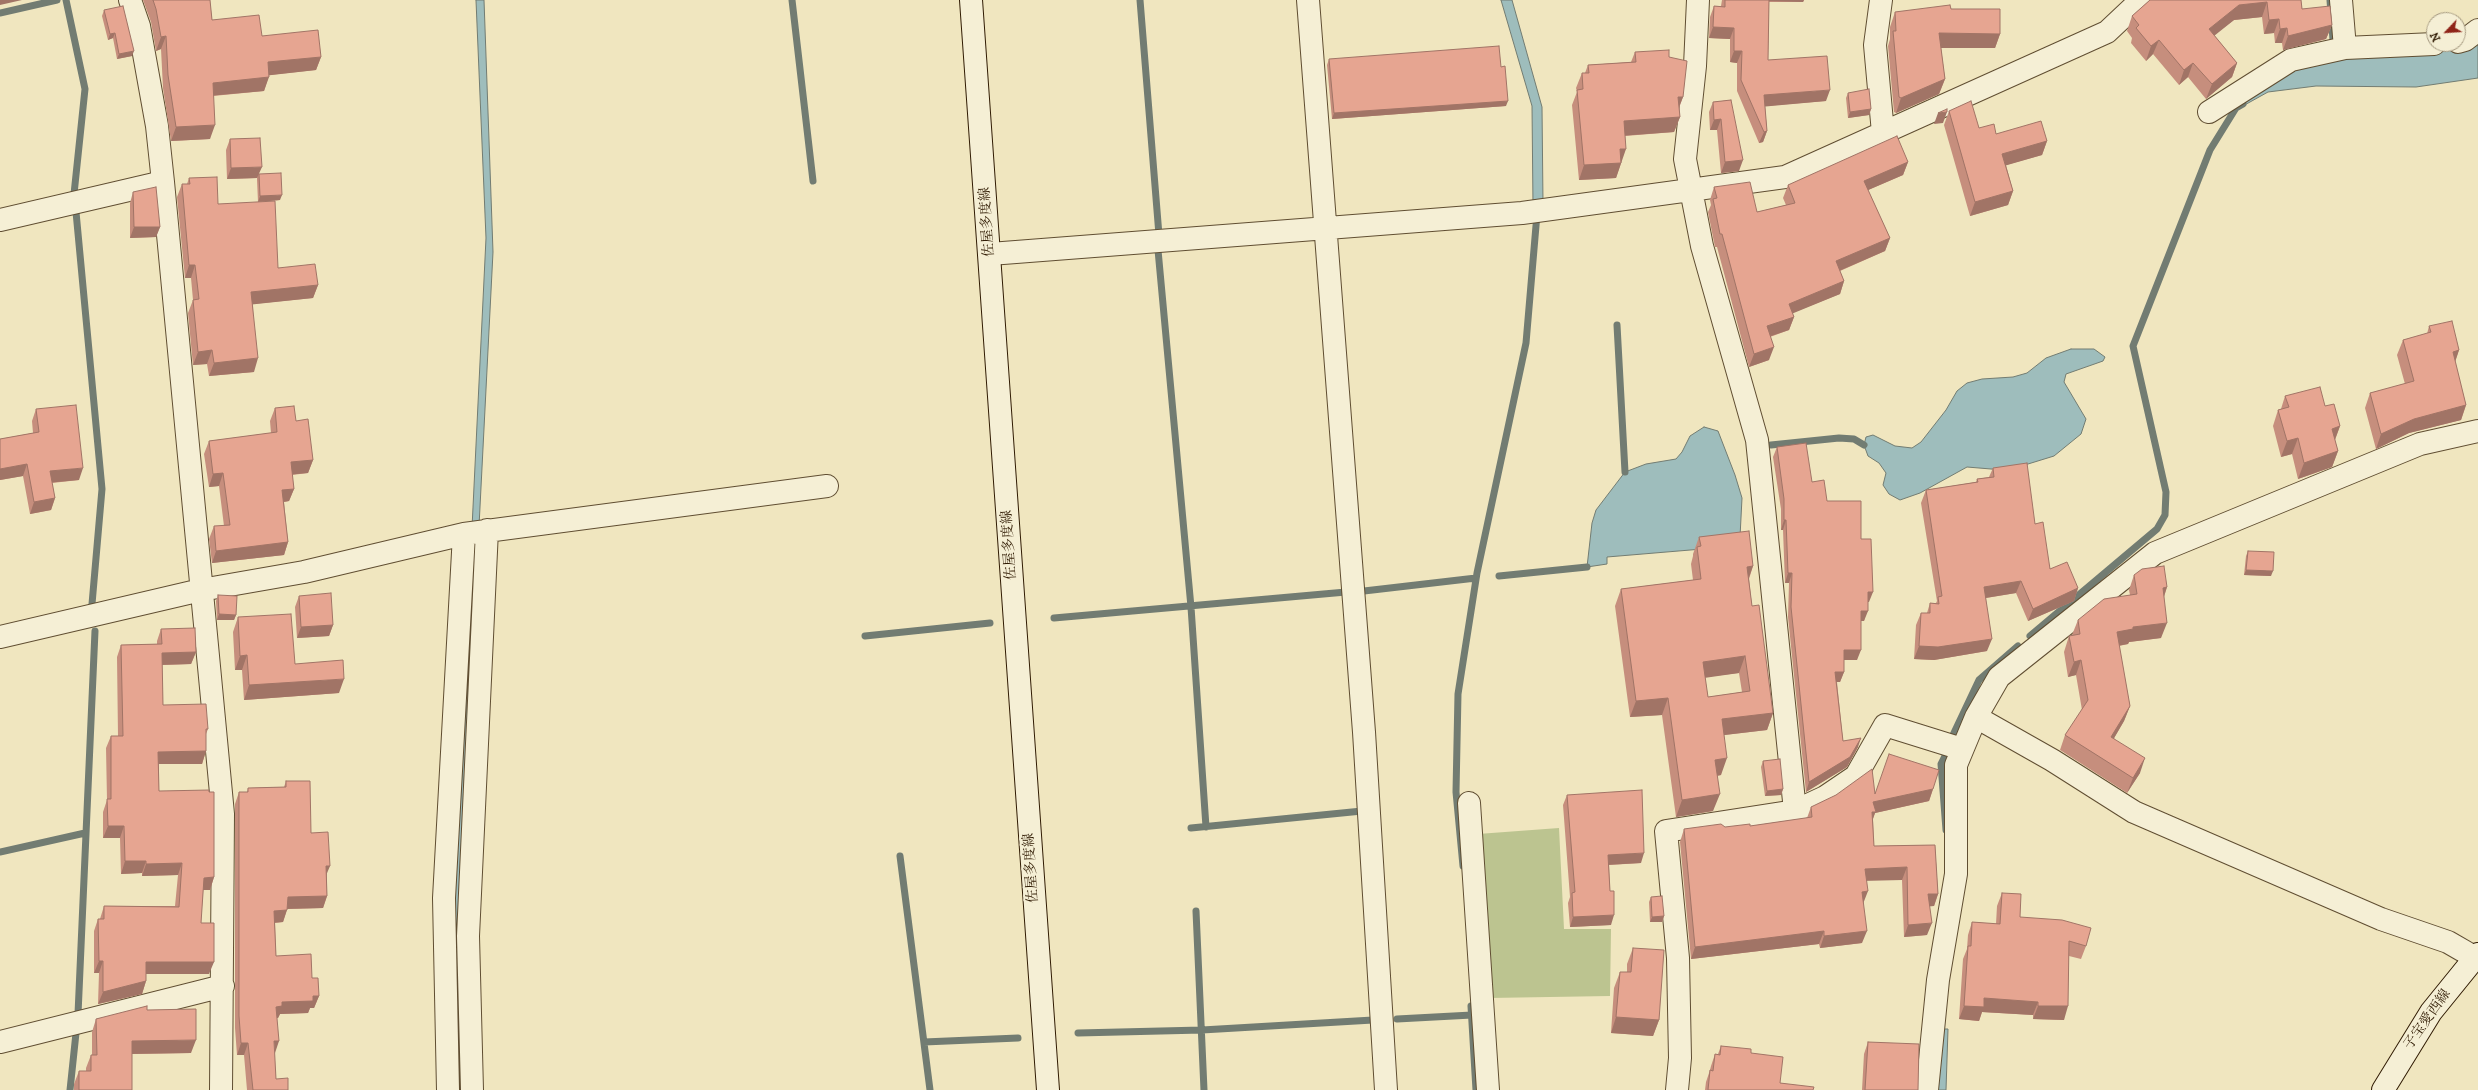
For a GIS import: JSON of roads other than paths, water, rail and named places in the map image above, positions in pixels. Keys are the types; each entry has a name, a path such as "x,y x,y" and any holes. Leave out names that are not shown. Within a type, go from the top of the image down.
{"street":[{"path":"130,0 139,26 157,126 223,814 223,986 221,1090"},
{"name":"佐屋多度線","path":"971,0 1048,1090"},
{"path":"1308,0 1327,227 1364,732 1386,1090"},
{"path":"1698,0 1695,66 1685,159 1702,246 1757,440 1795,811"},
{"path":"1881,0 1875,45 1883,133"},
{"path":"990,254 1537,211 1690,188 1785,177 2107,32 2142,0"},
{"path":"2341,0 2344,48"},
{"path":"2466,40 2478,30"},
{"path":"2209,112 2291,60 2344,48 2426,44"},
{"path":"0,220 163,182"},
{"path":"1927,1090 1938,980 1956,874 1956,765 1976,717 1999,677 2155,553 2420,444 2478,431"},
{"path":"0,637 201,590 304,572 476,532 827,486"},
{"path":"472,1090 456,935 444,898 476,532"},
{"path":"1976,717 2052,760 2134,812 2381,919 2448,942 2476,956"},
{"path":"1677,1090 1680,1058 1678,958 1666,832 1795,811 1826,797 1856,776 1885,725 1962,749"},
{"path":"1469,803 1488,1090"},
{"path":"448,1090 456,935"},
{"name":"子宝愛西線","path":"2382,1090 2431,1012 2476,956"},
{"path":"0,1042 223,986"}],"water":[{"path":"476,0 484,0 493,252 478,546 463,1090 456,1090 452,942 486,238"},
{"path":"1501,0 1512,0 1542,107 1543,203 1533,206 1532,106"},
{"path":"2478,39 2478,78 2416,87 2316,86 2268,92 2241,107 2236,108 2234,105 2287,68 2360,55 2466,52 2466,46"},
{"path":"2071,349 2094,349 2105,357 2103,361 2066,374 2064,382 2086,419 2081,434 2054,456 2015,468 2003,470 1967,467 1920,493 1900,500 1889,494 1883,485 1886,473 1879,463 1868,456 1864,445 1866,437 1873,435 1895,446 1912,448 1921,442 1946,410 1957,391 1967,383 1982,379 2013,377 2027,373 2046,358"},
{"path":"1704,427 1718,431 1735,475 1742,498 1740,537 1726,547 1607,557 1607,564 1587,567 1592,523 1596,510 1625,472 1646,464 1676,459 1682,452 1690,436"},
{"path":"1941,1029 1948,1029 1946,1090 1938,1090"}],"waterway":[{"path":"0,13 57,0"},
{"path":"66,0 85,89 74,194"},
{"path":"792,0 813,181"},
{"path":"1140,0 1159,235"},
{"path":"2330,0 2333,40"},
{"path":"2030,636 2157,529 2165,515 2166,492 2133,346 2210,150 2236,108 2243,104"},
{"path":"76,212 102,489 92,604"},
{"path":"1463,866 1456,792 1458,694 1477,573 1526,343 1537,214"},
{"path":"1158,250 1191,607 1206,827"},
{"path":"1617,325 1625,472"},
{"path":"1771,445 1839,438 1854,439 1864,445"},
{"path":"1499,576 1587,567"},
{"path":"1364,591 1476,578"},
{"path":"1054,618 1346,592"},
{"path":"865,636 990,623"},
{"path":"70,1090 78,1014 95,631"},
{"path":"1953,735 1979,680 2018,646"},
{"path":"1946,754 1941,764 1946,830"},
{"path":"1191,828 1362,811"},
{"path":"0,852 85,833"},
{"path":"900,856 930,1090"},
{"path":"1196,911 1204,1090"},
{"path":"1471,1006 1476,1090"},
{"path":"1397,1019 1472,1015"},
{"path":"1078,1033 1202,1030 1373,1020"},
{"path":"924,1042 1018,1038"}]}
